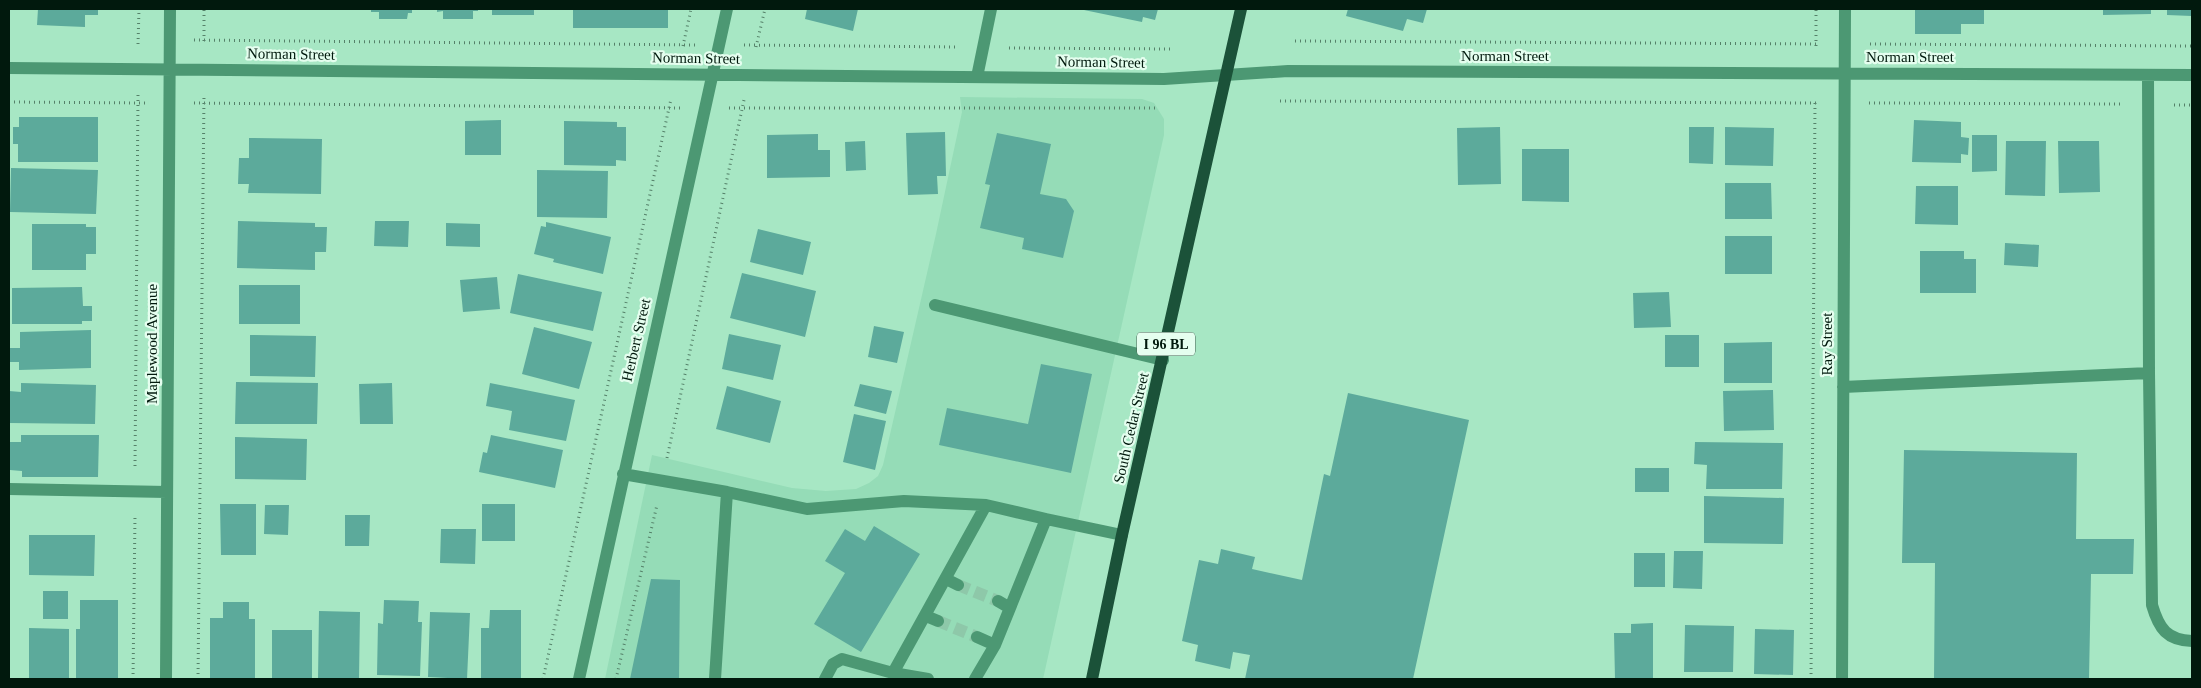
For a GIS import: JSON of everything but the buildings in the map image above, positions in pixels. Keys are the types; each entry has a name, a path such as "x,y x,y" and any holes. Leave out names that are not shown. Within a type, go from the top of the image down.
{"main road":[{"name":"South Cedar Street","path":"1092,679 1122,535 1241,9"}],"street":[{"name":"Maplewood Avenue","path":"166,679 170,9"},
{"name":"Herbert Street","path":"579,679 727,9"},
{"path":"977,77 991,9"},
{"name":"Ray Street","path":"1842,679 1845,9"},
{"name":"Norman Street","path":"9,68 1164,79 1288,71 2192,75"},
{"path":"2148,75 2152,606 2158,624 2178,641 2192,641"},
{"path":"935,305 1163,360"},
{"path":"1843,388 2149,373"},
{"path":"623,474 727,492 806,509 904,501 986,505 1122,535"},
{"path":"9,489 167,492"},
{"path":"714,679 727,492"},
{"path":"893,673 986,505"},
{"path":"975,679 995,645 1046,519"},
{"path":"946,579 958,585"},
{"path":"998,601 1010,608"},
{"path":"926,616 938,621"},
{"path":"977,637 995,645"},
{"path":"826,679 833,664 842,659 893,673 928,679"}],"path":[{"path":"133,679 139,9"},
{"path":"198,679 204,9"},
{"path":"543,679 691,9"},
{"path":"616,679 662,481 765,9"},
{"path":"1811,679 1816,9"},
{"path":"138,39 1171,49"},
{"path":"1294,41 2192,46"},
{"path":"1280,101 2192,105"},
{"path":"9,102 742,109 1156,108"}],"shaded area":[{"path":"960,97 1142,99 1154,103 1164,119 1164,135 1043,679 605,679 652,455 792,488 826,491 856,489 878,476 883,465 936,234 962,112"}],"tunnel":[{"path":"958,585 998,601"},
{"path":"938,621 977,637"}]}
